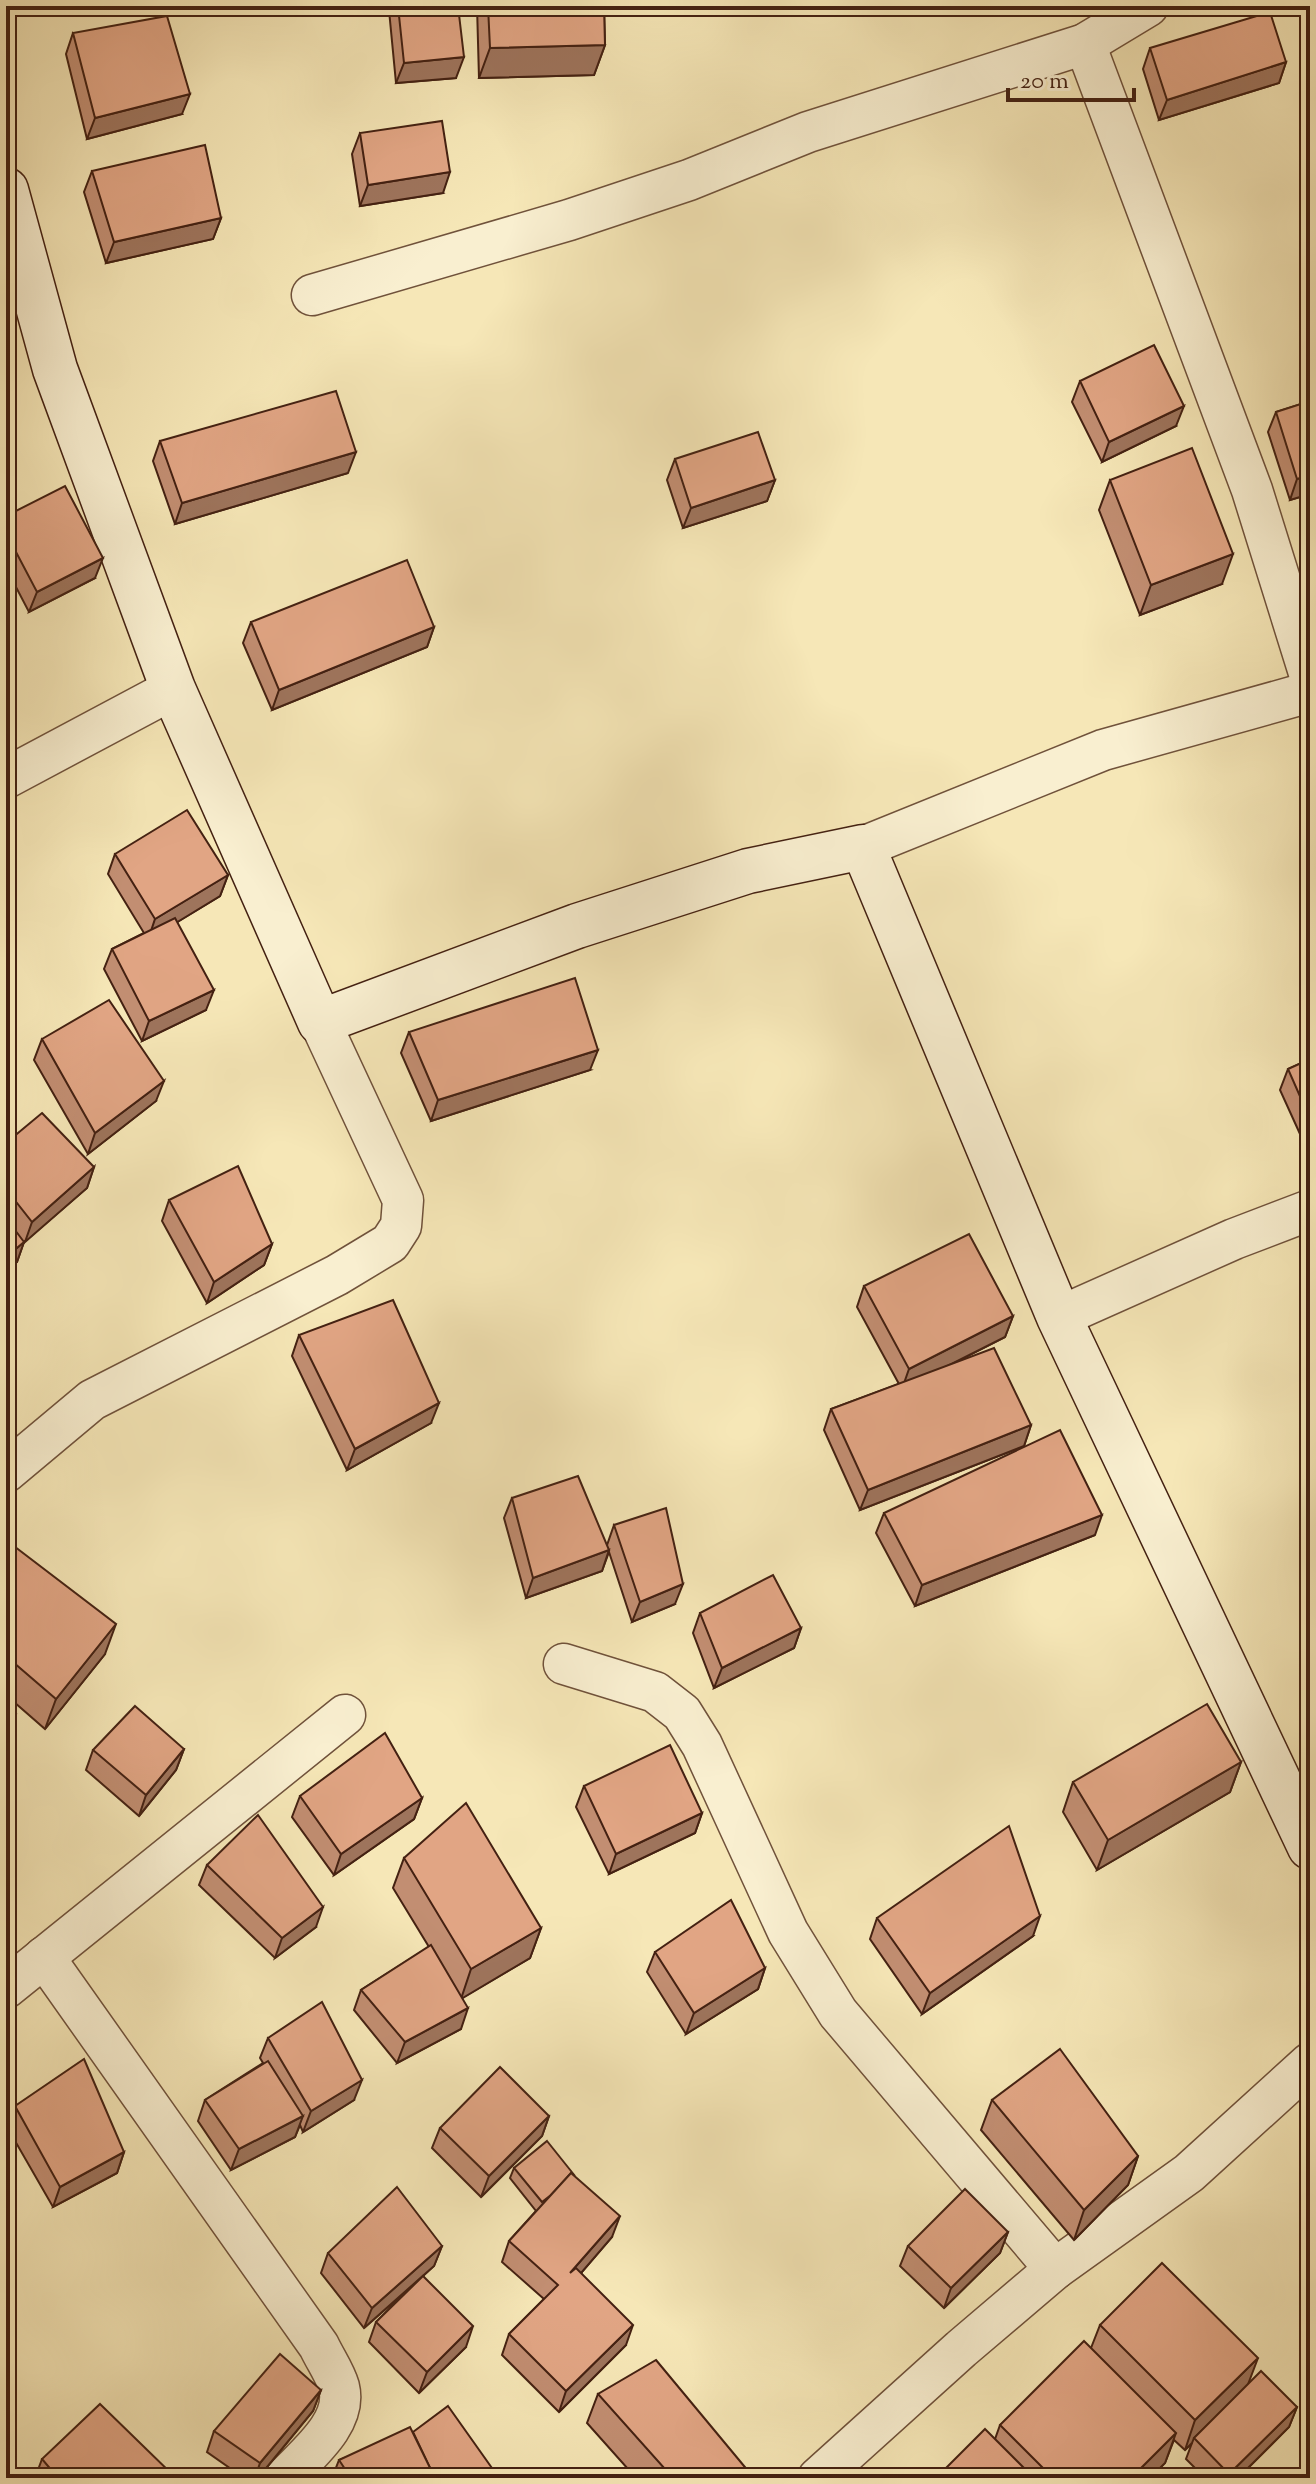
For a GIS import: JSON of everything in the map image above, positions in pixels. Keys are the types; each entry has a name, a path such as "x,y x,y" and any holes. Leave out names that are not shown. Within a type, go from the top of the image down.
{"street":[{"path":"312,295 569,220 689,180 808,132 1085,44 1148,6"},
{"path":"1085,44 1252,490 1310,676"},
{"path":"6,190 55,369 173,689 320,1022 403,1200 401,1226 390,1243 337,1275 92,1400 6,1472"},
{"path":"6,778 173,689"},
{"path":"320,1022 577,926 734,875 863,847 1103,750 1310,692"},
{"path":"863,847 1059,1317 1310,1847"},
{"path":"1059,1317 1234,1239 1310,1210"},
{"path":"564,1664 655,1692 682,1713 702,1745 788,1932 838,2013 1055,2269"},
{"path":"6,1988 345,1715"},
{"path":"44,1957 319,2346 339,2388 339,2408 327,2434 285,2478"},
{"path":"818,2478 1055,2269 1189,2173 1310,2063"}],"building":[{"path":"398,6 458,6 464,57 404,63"},
{"path":"488,6 604,6 605,45 490,48"},
{"path":"1270,12 1286,62 1167,100 1150,48"},
{"path":"167,16 190,94 95,118 73,33"},
{"path":"442,121 450,172 368,185 360,133"},
{"path":"205,145 221,218 114,242 92,171"},
{"path":"1154,345 1184,406 1109,442 1080,381"},
{"path":"336,391 356,452 182,503 160,441"},
{"path":"1310,401 1310,475 1297,479 1276,412"},
{"path":"758,432 775,480 691,508 675,459"},
{"path":"1192,448 1233,554 1151,585 1110,480"},
{"path":"65,486 103,558 37,592 6,533 6,516"},
{"path":"407,560 434,627 279,690 251,622"},
{"path":"187,810 228,875 155,919 115,854"},
{"path":"175,918 214,990 149,1021 112,949"},
{"path":"575,978 598,1050 438,1100 409,1032"},
{"path":"109,1000 164,1081 95,1133 42,1039"},
{"path":"1310,1059 1310,1119 1288,1069"},
{"path":"42,1113 94,1167 32,1222 6,1189 6,1143"},
{"path":"238,1166 272,1244 214,1282 169,1200"},
{"path":"6,1218 24,1242 6,1257"},
{"path":"969,1234 1013,1316 909,1369 864,1286"},
{"path":"393,1300 439,1403 355,1449 299,1335"},
{"path":"994,1348 1031,1425 868,1490 831,1409"},
{"path":"1060,1430 1102,1515 922,1585 884,1513"},
{"path":"578,1476 609,1550 533,1578 512,1498"},
{"path":"666,1508 683,1584 640,1602 614,1525"},
{"path":"6,1540 116,1624 56,1699 6,1656"},
{"path":"773,1575 801,1628 722,1668 700,1613"},
{"path":"1207,1704 1241,1762 1108,1840 1073,1782"},
{"path":"6,1706 16,1714 6,1726"},
{"path":"135,1706 184,1749 146,1795 93,1750"},
{"path":"385,1733 422,1798 341,1854 300,1796"},
{"path":"670,1745 702,1813 616,1854 584,1786"},
{"path":"466,1803 541,1928 471,1969 404,1858"},
{"path":"258,1815 323,1907 282,1938 207,1865"},
{"path":"1009,1826 1040,1916 930,1993 877,1918"},
{"path":"731,1900 765,1968 694,2013 655,1952"},
{"path":"431,1945 468,2008 405,2042 361,1990"},
{"path":"322,2002 362,2080 311,2111 268,2038"},
{"path":"1060,2049 1138,2156 1084,2210 992,2100"},
{"path":"84,2059 124,2152 60,2187 15,2106"},
{"path":"268,2061 303,2116 239,2149 205,2100"},
{"path":"500,2067 549,2116 489,2176 440,2128"},
{"path":"547,2141 575,2176 571,2173 542,2202 514,2168"},
{"path":"571,2173 620,2216 570,2273 576,2268 633,2325 566,2391 509,2334 558,2285 509,2241"},
{"path":"397,2187 442,2246 372,2308 328,2253"},
{"path":"965,2189 1008,2232 951,2288 908,2246"},
{"path":"1162,2263 1258,2358 1195,2420 1100,2325"},
{"path":"423,2276 473,2326 427,2372 376,2322"},
{"path":"1084,2341 1176,2433 1131,2478 1053,2478 1000,2425"},
{"path":"280,2354 321,2390 260,2463 214,2431"},
{"path":"656,2360 749,2472 742,2478 673,2478 598,2394"},
{"path":"1261,2371 1297,2407 1229,2474 1194,2438"},
{"path":"100,2404 176,2478 58,2478 42,2459"},
{"path":"448,2406 499,2478 437,2478 431,2470 413,2432"},
{"path":"410,2427 435,2478 351,2478 339,2460"},
{"path":"985,2429 1034,2478 936,2478"},
{"path":"6,2466 22,2478 6,2478"}]}
